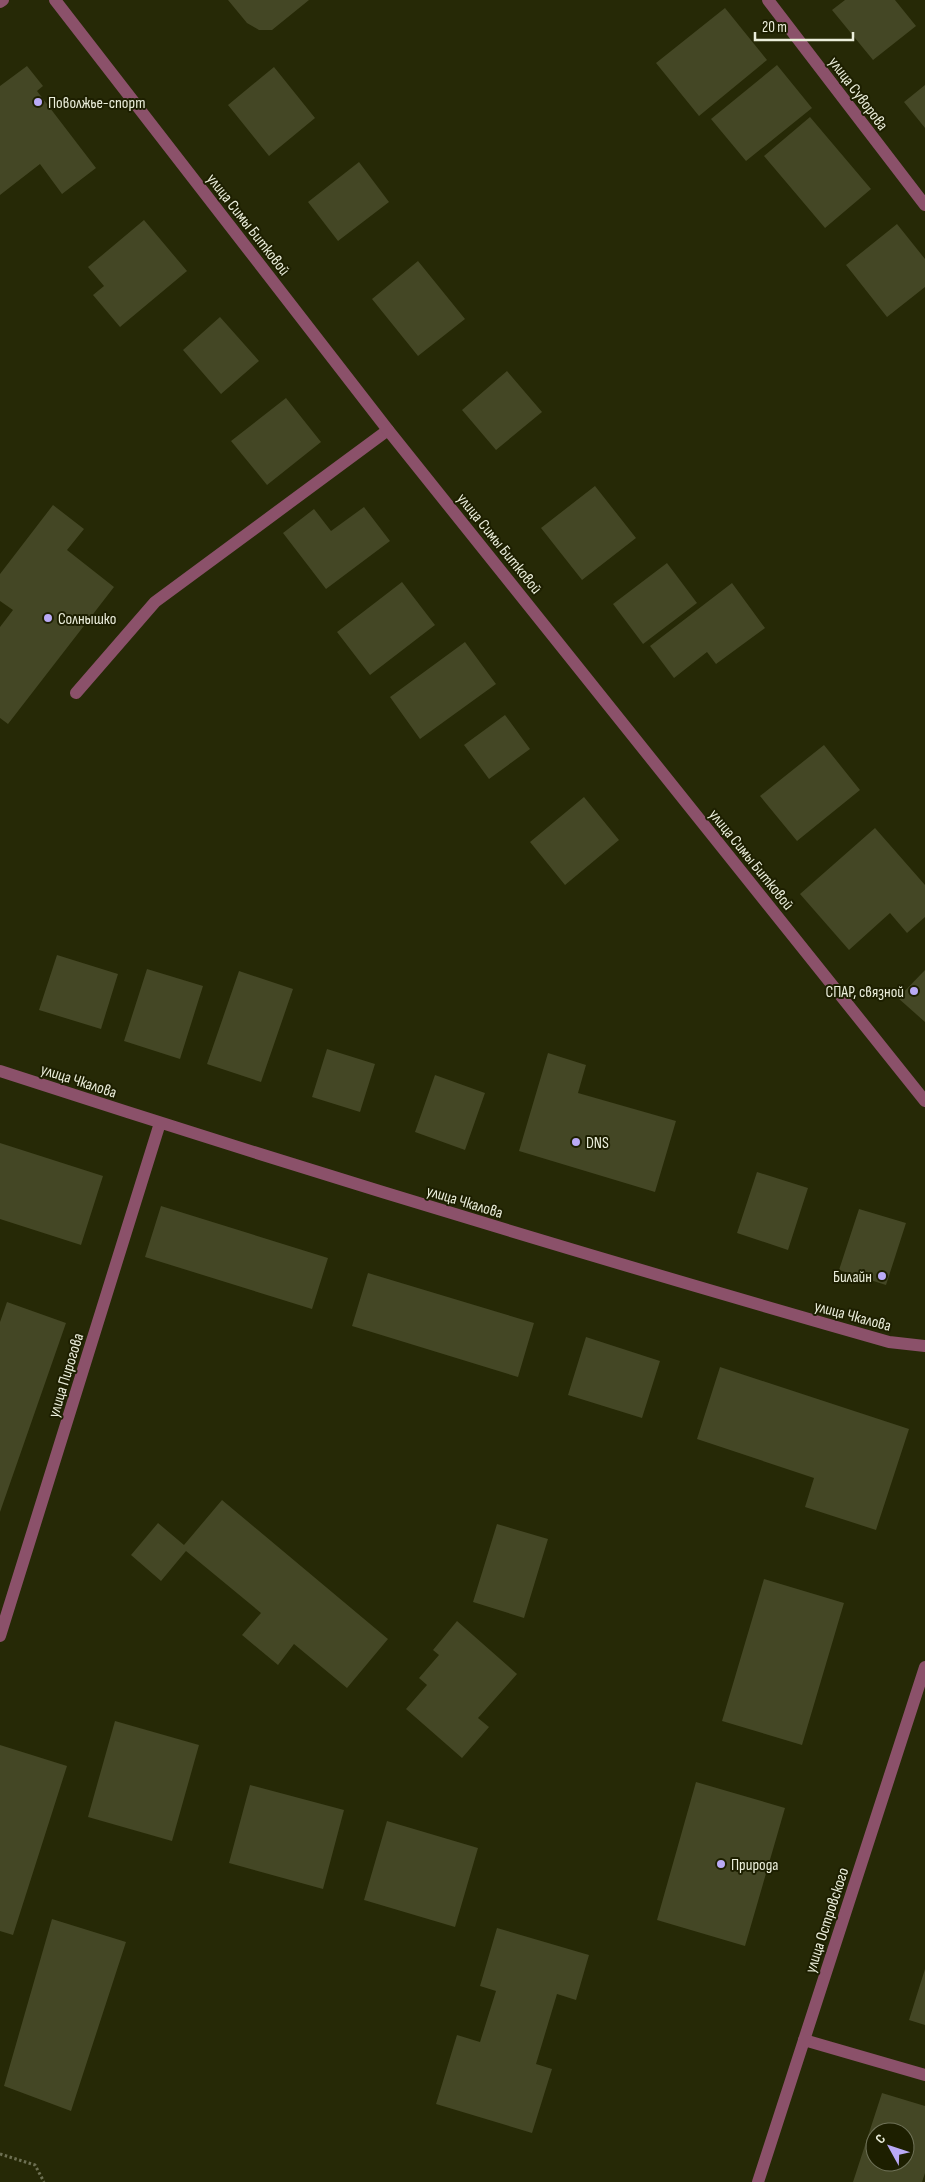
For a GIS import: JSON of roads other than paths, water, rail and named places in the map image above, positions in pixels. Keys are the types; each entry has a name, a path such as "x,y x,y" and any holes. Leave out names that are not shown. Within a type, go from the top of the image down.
{"street":[{"name":"улица Симы Битковой","path":"54,0 388,430 925,1101"},
{"name":"улица Суворова","path":"768,0 925,205"},
{"path":"76,693 155,602 388,430"},
{"name":"улица Чкалова","path":"0,1072 609,1262 889,1342 925,1346"},
{"name":"улица Пирогова","path":"0,1636 160,1123"},
{"name":"улица Островского","path":"758,2182 925,1667"},
{"path":"804,2040 925,2076"}],"place":[{"name":"Поволжье-спорт","path":"38,102"},
{"name":"Солнышко","path":"48,618"},
{"name":"СПАР, связной","path":"914,991"},
{"name":"DNS","path":"576,1142"},
{"name":"Билайн","path":"882,1276"},
{"name":"Природа","path":"721,1864"}]}
